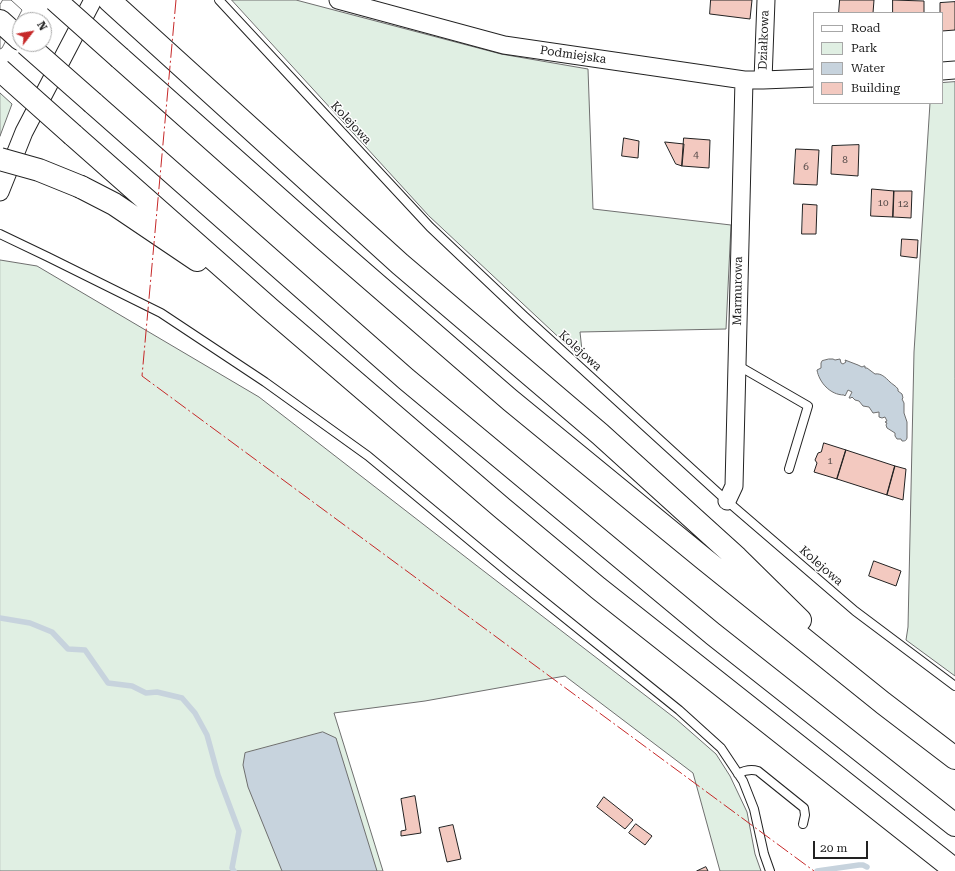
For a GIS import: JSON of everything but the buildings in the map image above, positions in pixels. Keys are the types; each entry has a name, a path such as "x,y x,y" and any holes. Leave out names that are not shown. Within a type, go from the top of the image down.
{"highway":[{"path":"55,0 324,239 510,400 704,559 883,703 955,758"},
{"path":"109,0 400,264 600,434 737,558 883,703"},
{"path":"0,21 12,32"},
{"path":"35,52 406,379 712,634 955,825"},
{"path":"0,70 270,308 502,508 598,588 955,870"},
{"path":"0,159 39,170 81,187 114,204 270,308"}],"street":[{"path":"0,192 24,132 93,0"},
{"name":"Podmiejska","path":"338,0 504,44 744,80 813,78"},
{"name":"Działkowa","path":"762,80 766,0"},
{"path":"943,71 955,70"},
{"name":"Marmurowa","path":"727,501 734,486 744,80"}],"lane":[{"name":"Kolejowa","path":"219,0 430,227 524,316 727,501 855,611 955,686"},
{"path":"0,234 161,313 265,382 368,456 514,578 679,710 721,748 743,781 754,809 764,854 770,871"},
{"path":"736,364 808,406 789,468"},
{"path":"738,774 752,769 758,771 804,808 805,815 803,824"}],"green space":[{"path":"232,0 296,0 501,54 588,69 593,209 731,225 726,329 580,332 583,360 429,216"},
{"path":"955,82 955,676 906,640 908,627 914,352 930,104 943,104 943,83"},
{"path":"0,93 12,104 0,136"},
{"path":"0,260 37,266 259,397 676,719 716,754 730,776 747,812 755,854 761,871 720,871 693,773 565,676 425,701 334,713 383,871 0,871"}],"water":[{"path":"829,359 840,359 841,363 843,364 846,362 845,360 862,367 865,366 865,368 875,374 883,376 898,389 898,391 902,394 904,413 907,422 907,438 905,441 897,439 895,433 887,428 887,423 885,422 887,421 885,417 879,417 879,412 873,413 869,407 863,406 859,401 852,397 849,398 852,392 848,390 845,396 834,393 826,387 820,379 817,370 821,368 822,361"},
{"path":"323,732 336,738 377,871 282,871 248,787 243,765 245,753"}],"pier":[{"path":"3,0 11,0 22,10 21,12 12,12 12,29 2,48 0,49 0,5"}],"waterway":[{"path":"0,618 30,623 52,632 68,649 85,650 108,683 132,686 146,693 157,692 182,698 195,713 207,735 218,775 239,831 232,868 234,871"},
{"path":"817,871 859,865 867,867"}],"power":[{"path":"176,0 142,376 814,871"}]}
